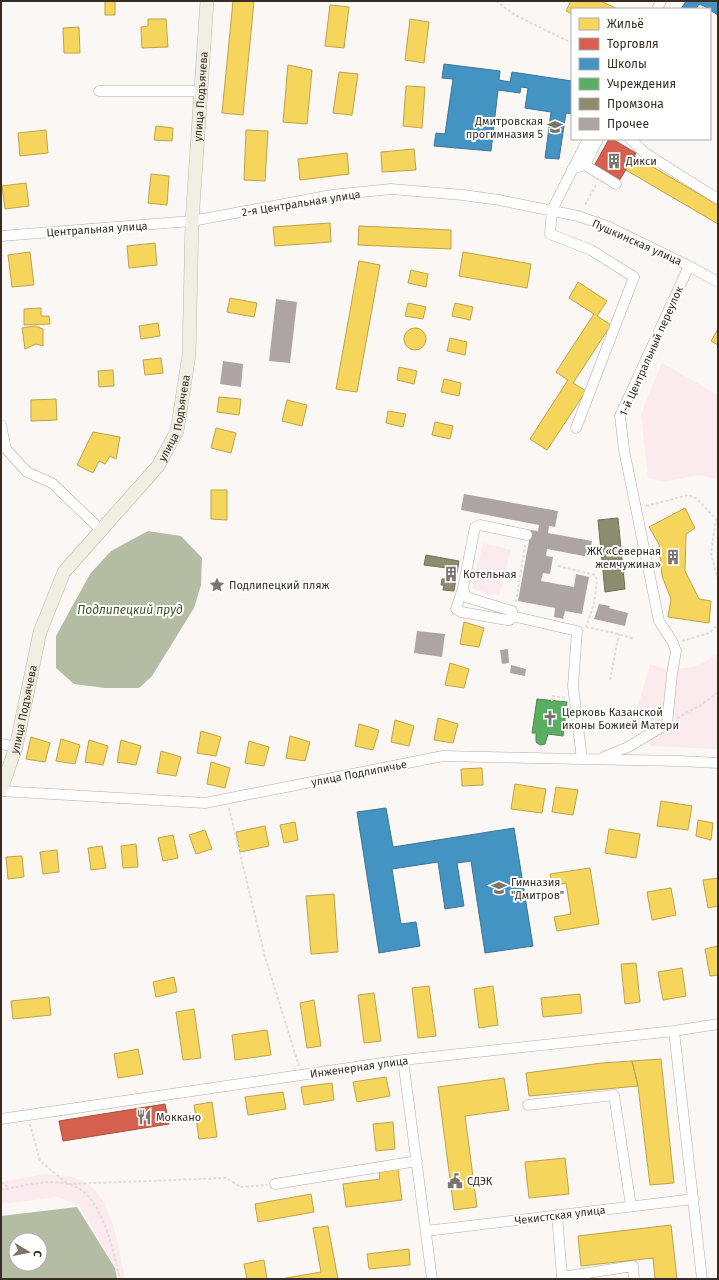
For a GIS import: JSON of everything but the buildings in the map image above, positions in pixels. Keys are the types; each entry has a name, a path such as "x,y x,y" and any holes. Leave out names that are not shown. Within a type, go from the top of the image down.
{"main road":[{"name":"улица Подъячева","path":"1,790 16,747 40,632 64,572 158,466 177,431 188,355 192,222 207,1"}],"street":[{"path":"99,91 200,91"},
{"path":"576,428 634,277 591,250 550,234 552,210 587,140"},
{"path":"572,169 585,165 598,140"},
{"path":"631,140 645,153 718,198"},
{"path":"585,165 616,184"},
{"name":"2-я Центральная улица","path":"192,222 332,195 391,190 463,195 552,210"},
{"name":"Пушкинская улица","path":"552,210 578,216 609,227 689,266 718,282"},
{"name":"Центральная улица","path":"1,236 192,222"},
{"name":"1-й Центральный переулок","path":"598,759 628,747 667,724 676,651 672,641 659,621 624,450 620,416 689,266"},
{"path":"1,425 6,449 27,472 52,483 101,530"},
{"path":"514,616 510,620 507,620 461,612 456,609 463,588 475,527 480,526 527,535"},
{"path":"463,588 466,597 512,611 514,616"},
{"path":"514,616 577,631 573,683 582,759"},
{"path":"1,744 16,747"},
{"name":"улица Подлипичье","path":"1,790 205,803 443,756 718,763"},
{"name":"Инженерная улица","path":"1,1119 403,1060 674,1031 718,1024"},
{"path":"674,1031 702,1279"},
{"path":"403,1060 432,1279"},
{"path":"528,1105 614,1095 631,1206"},
{"path":"275,1184 417,1161"},
{"name":"Чекистская улица","path":"426,1231 694,1199"},
{"path":"557,1215 562,1277 633,1266 634,1279"}],"path":[{"path":"496,1 515,15 571,43"},
{"path":"585,205 594,190"},
{"path":"636,509 688,495 697,499 716,519 711,554 718,580"},
{"path":"514,616 527,535"},
{"path":"558,566 594,575 597,580 594,604 585,632"},
{"path":"679,642 709,633 718,625"},
{"path":"586,628 619,634 634,639"},
{"path":"610,680 619,634"},
{"path":"552,701 552,696 575,699"},
{"path":"227,799 265,957 302,1075"},
{"path":"28,1115 40,1161 68,1184 82,1191 102,1219 111,1243 120,1279"},
{"path":"1,1190 45,1183 68,1184 226,1178 241,1187 275,1184"},
{"path":"1,1182 9,1188"}],"shaded area":[{"path":"662,363 718,395 718,479 699,475 664,482 648,478 641,413"},
{"path":"483,543 511,550 499,596 472,589"},
{"path":"718,654 718,749 650,746 635,717 650,664 668,670 694,667"},
{"path":"45,1174 76,1178 88,1184 98,1194 112,1221 125,1279 117,1279 115,1267 79,1205 58,1197 1,1204 1,1182"}],"water":[{"name":"Подлипецкий пруд","path":"148,531 181,536 202,558 201,585 194,608 152,676 139,688 105,688 74,684 56,668 56,636 90,574 111,551"},
{"path":"77,1207 115,1268 117,1279 1,1279 1,1216"}],"place":[{"name":"Дмитровская прогимназия 5","path":"555,127"},
{"name":"Дикси","path":"614,161"},
{"name":"ЖК «Северная жемчужина»","path":"673,557"},
{"name":"Котельная","path":"451,574"},
{"name":"Подлипецкий пляж","path":"217,585"},
{"name":"Церковь Казанской иконы Божией Матери","path":"550,718"},
{"name":"Гимназия \"Дмитров\"","path":"499,888"},
{"name":"Моккано","path":"144,1117"},
{"name":"СДЭК","path":"455,1181"}]}
